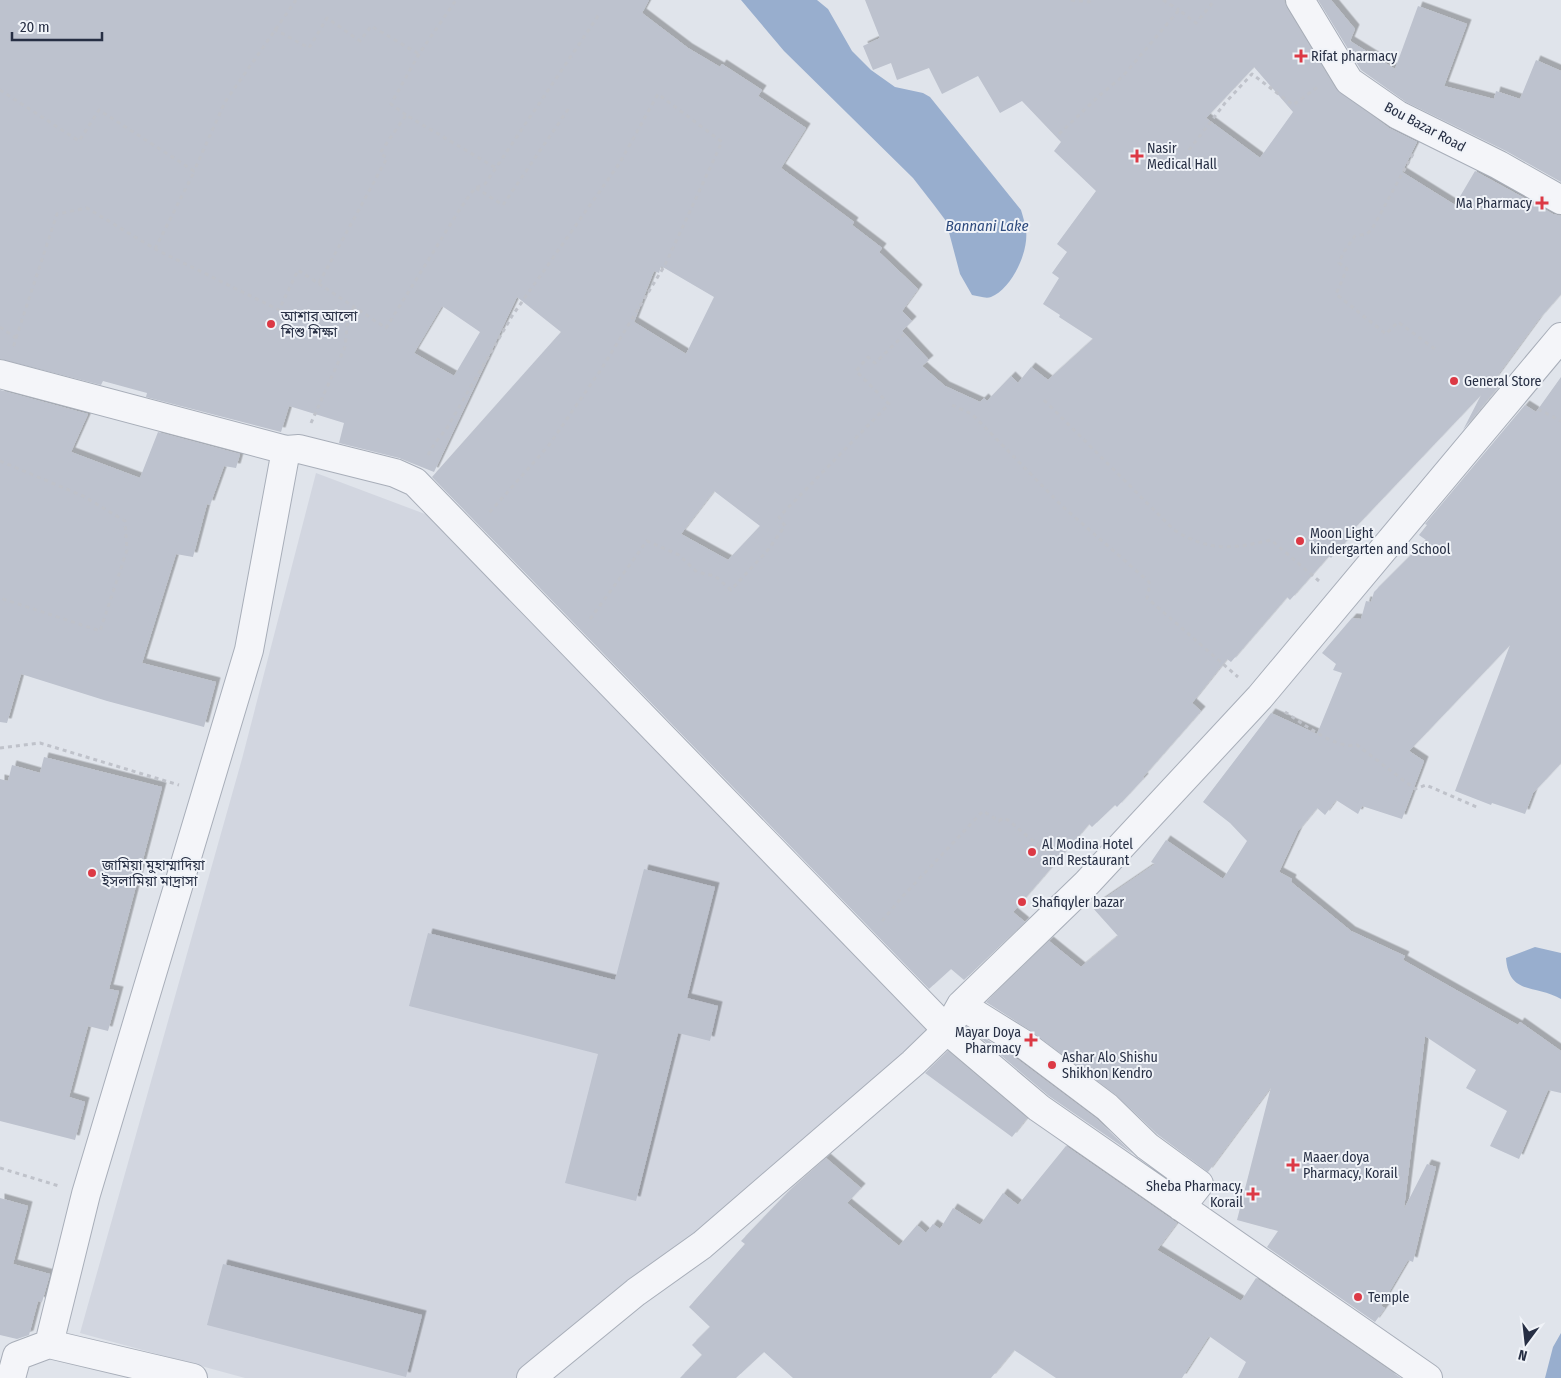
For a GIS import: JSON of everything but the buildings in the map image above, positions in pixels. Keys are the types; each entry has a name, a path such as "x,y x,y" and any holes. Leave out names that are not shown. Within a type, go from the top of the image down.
{"street":[{"name":"Bou Bazar Road","path":"1300,0 1349,81 1398,115 1499,165 1561,200"},
{"path":"531,1378 636,1292 702,1245 906,1069 947,1030 961,1005 1088,883 1180,781 1260,697 1561,337"},
{"path":"0,374 292,450 394,472 415,482 947,1030 1039,1108 1428,1378"},
{"path":"49,1344 86,1194 249,650 292,450"},
{"path":"961,1005 1022,1043 1106,1107 1147,1146 1199,1184 1181,1207"},
{"path":"9,1361 49,1344 193,1378"}],"path":[{"path":"155,249 194,171 225,102 296,0"},
{"path":"456,0 419,54 391,104 406,115 496,168"},
{"path":"1071,0 1089,2 1090,0"},
{"path":"1163,0 1196,24 1215,0"},
{"path":"1060,134 1100,94 1123,76 1178,10"},
{"path":"16,338 57,214 87,208 155,249 279,310 298,270 386,328 475,188 485,184 600,13"},
{"path":"274,29 309,48 327,18 360,41 371,26 419,54"},
{"path":"1189,150 1225,103 1252,74 1293,105 1343,71"},
{"path":"0,90 79,141 99,110 194,171"},
{"path":"415,482 434,443 447,428 512,316 619,164 658,94 722,142 665,265 602,368 549,445 521,479 467,536"},
{"path":"475,188 503,205 569,108"},
{"path":"318,282 387,158 380,153 406,115"},
{"path":"1426,129 1372,229 1367,234 1355,236 1343,252 1339,263 1347,269 1336,294 1386,334 1398,322 1435,349"},
{"path":"292,450 345,347 348,317 355,306"},
{"path":"573,645 647,541 679,555 697,572 715,576 732,590 767,551 786,526 779,518 889,404 856,372 868,357 875,363 907,332"},
{"path":"1044,400 1174,530 1190,540 1215,548 1234,548 1271,540 1342,601"},
{"path":"952,405 972,414 1062,506 1148,580 1150,584 1146,598 1260,697 1317,734 1328,736 1349,747 1357,746 1415,789 1426,785 1479,808"},
{"path":"0,461 83,496 125,521 127,550 100,630 0,598"},
{"path":"0,748 40,743 205,795"},
{"path":"863,942 984,811 999,821 1003,818 1008,820 1056,861"},
{"path":"0,1168 86,1194"}],"shaded area":[{"path":"316,473 441,520 940,1042 541,1378 245,1378 80,1333 242,759"}],"water":[{"name":"Bannani Lake","path":"741,0 817,0 828,9 852,51 871,70 895,87 923,93 930,97 1021,210 1026,230 1025,248 1018,268 999,293 989,298 972,295 960,274 946,221 913,178 784,51"},
{"path":"1535,947 1561,953 1561,999 1552,994 1518,984 1508,970 1506,958"},
{"path":"1561,1333 1561,1378 1545,1378 1553,1347"}],"place":[{"name":"Rifat pharmacy","path":"1301,56"},
{"name":"Nasir Medical Hall","path":"1137,156"},
{"name":"Ma Pharmacy","path":"1542,203"},
{"name":"আশার আলো শিশু শিক্ষা","path":"271,324"},
{"name":"General Store","path":"1454,381"},
{"name":"Moon Light kindergarten and School","path":"1300,541"},
{"name":"Al Modina Hotel and Restaurant","path":"1032,852"},
{"name":"জামিয়া মুহাম্মাদিয়া ইসলামিয়া মাদ্রাসা","path":"92,873"},
{"name":"Shafiqyler bazar","path":"1022,902"},
{"name":"Mayar Doya Pharmacy","path":"1031,1040"},
{"name":"Ashar Alo Shishu Shikhon Kendro","path":"1052,1065"},
{"name":"Maaer doya Pharmacy, Korail","path":"1293,1165"},
{"name":"Sheba Pharmacy, Korail","path":"1253,1194"},
{"name":"Temple","path":"1358,1297"}]}
